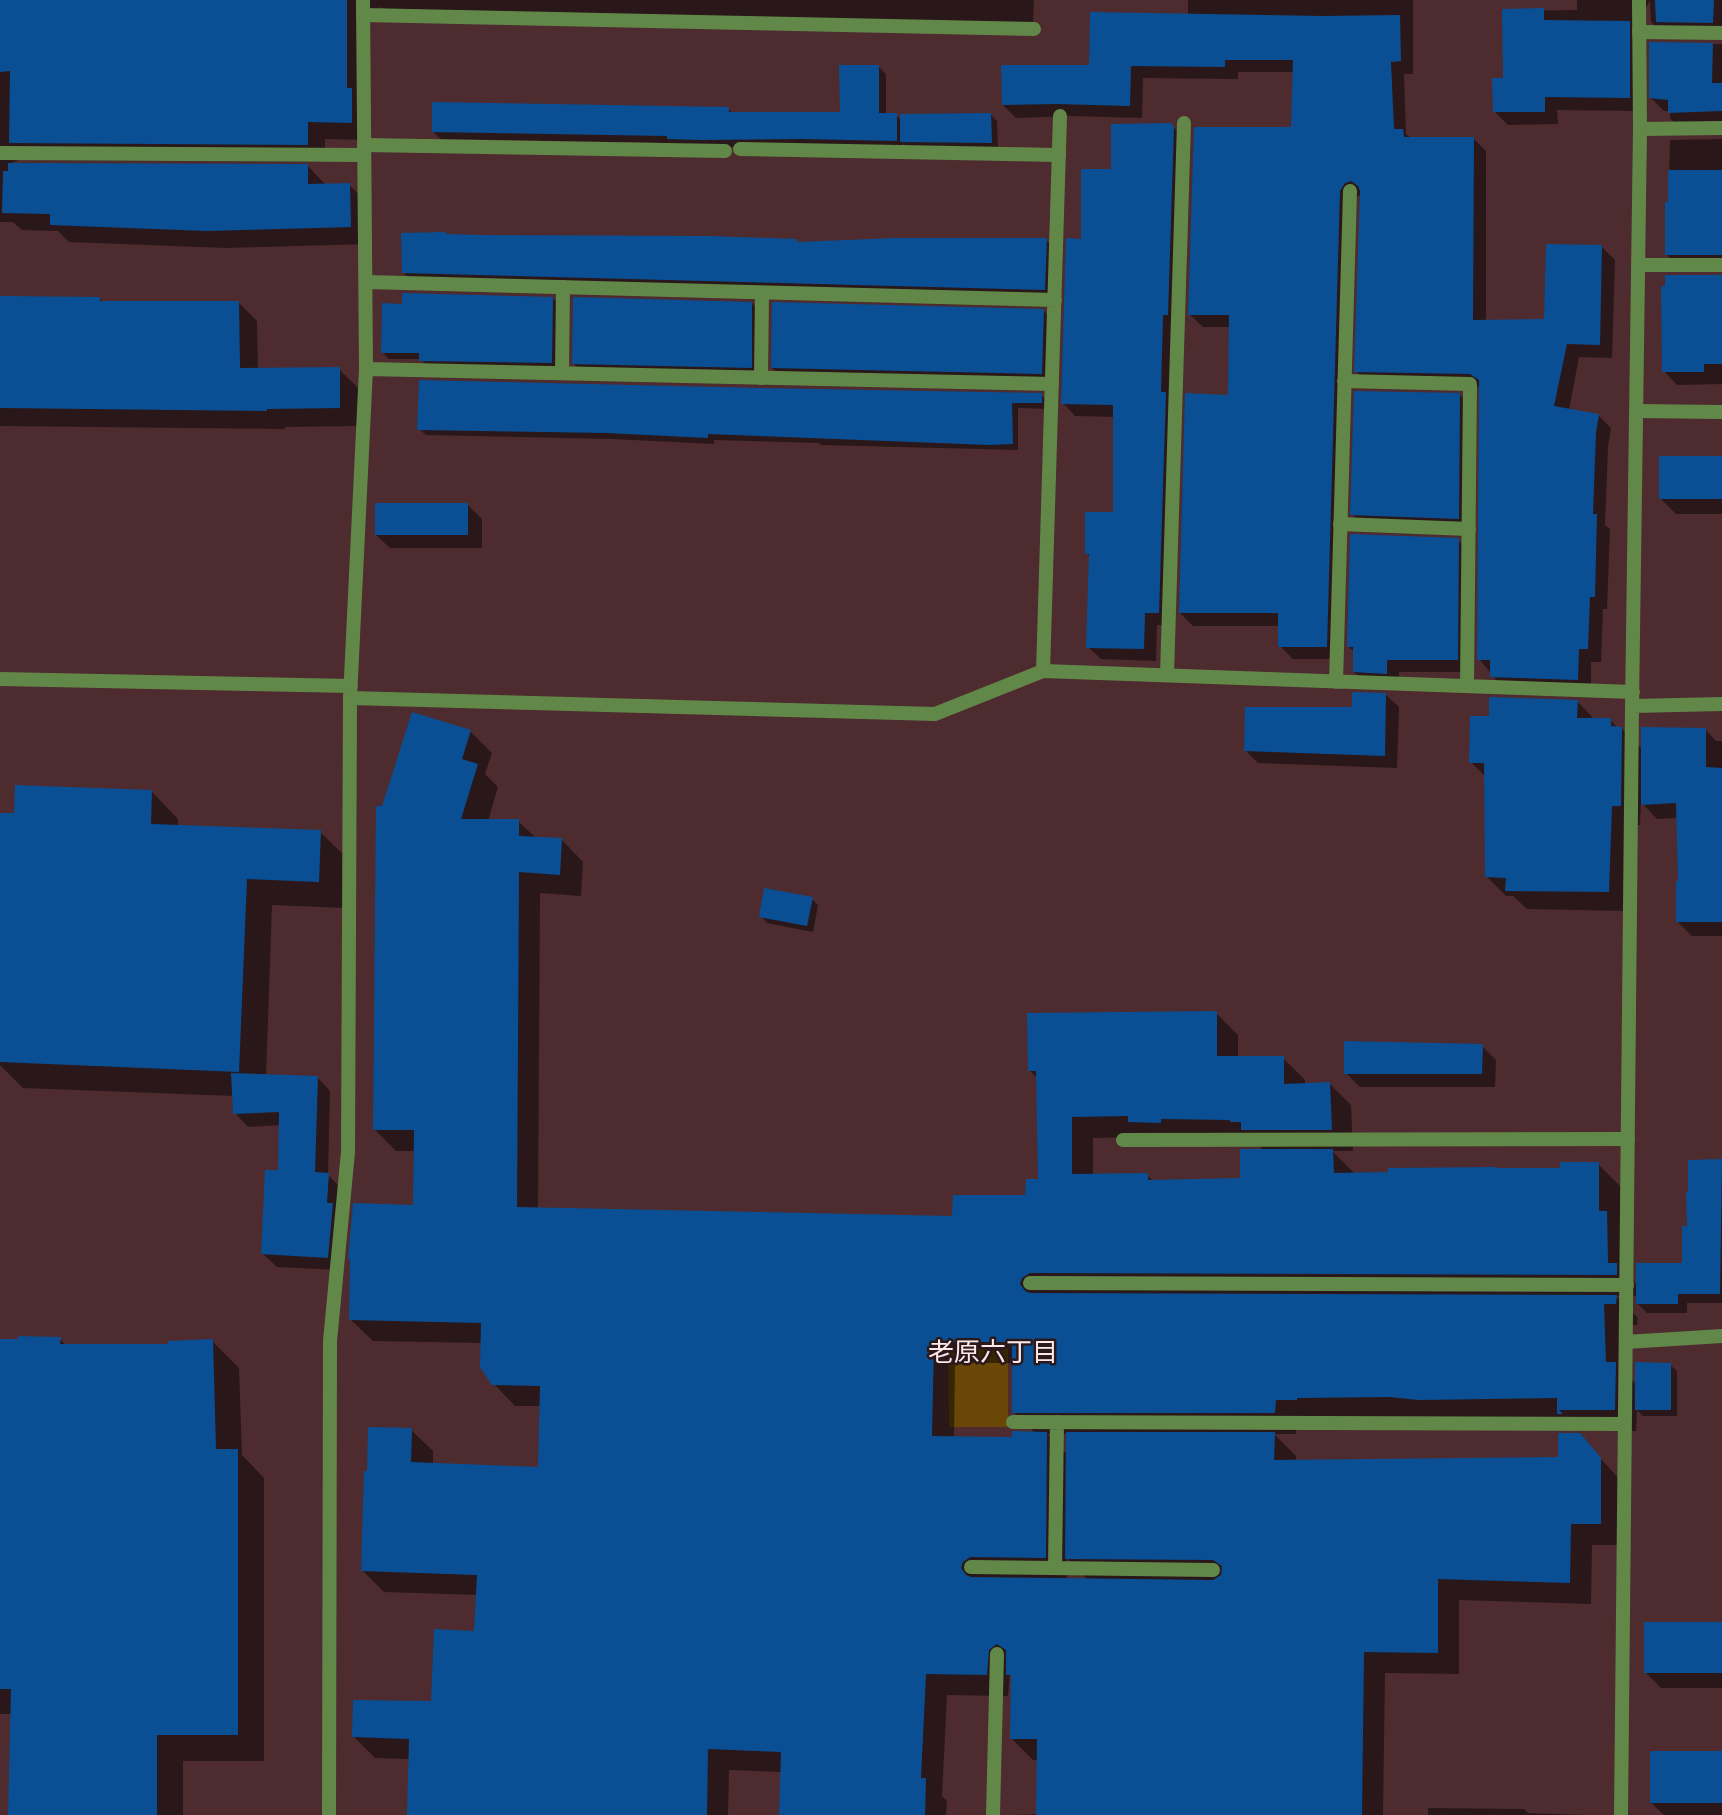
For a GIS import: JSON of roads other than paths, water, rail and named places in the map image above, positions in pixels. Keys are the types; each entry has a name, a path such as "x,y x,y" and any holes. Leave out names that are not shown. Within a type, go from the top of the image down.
{"street":[{"path":"1621,1815 1640,129 1639,0"},
{"path":"329,1815 330,1340 348,1152 351,692 366,369 363,8 1034,29"},
{"path":"1639,32 1722,33"},
{"path":"1043,671 1060,116"},
{"path":"1167,675 1184,123"},
{"path":"1640,129 1722,128"},
{"path":"740,149 1059,155"},
{"path":"0,153 725,151"},
{"path":"1336,682 1350,191"},
{"path":"1638,265 1722,265"},
{"path":"366,282 1055,300"},
{"path":"562,373 563,287"},
{"path":"761,378 762,293"},
{"path":"366,369 1052,384"},
{"path":"1344,381 1470,384 1467,686"},
{"path":"1636,411 1722,412"},
{"path":"1340,524 1469,528"},
{"path":"0,678 935,713 1043,671 1467,686 1722,704"},
{"path":"1123,1140 1629,1139"},
{"path":"1030,1283 1627,1285"},
{"path":"1626,1342 1722,1336"},
{"path":"1013,1422 1625,1424"},
{"path":"1055,1568 1057,1422"},
{"path":"971,1567 1213,1570"},
{"path":"993,1815 998,1654"}],"district":[{"name":"老原六丁目","path":"993,1354"}]}
